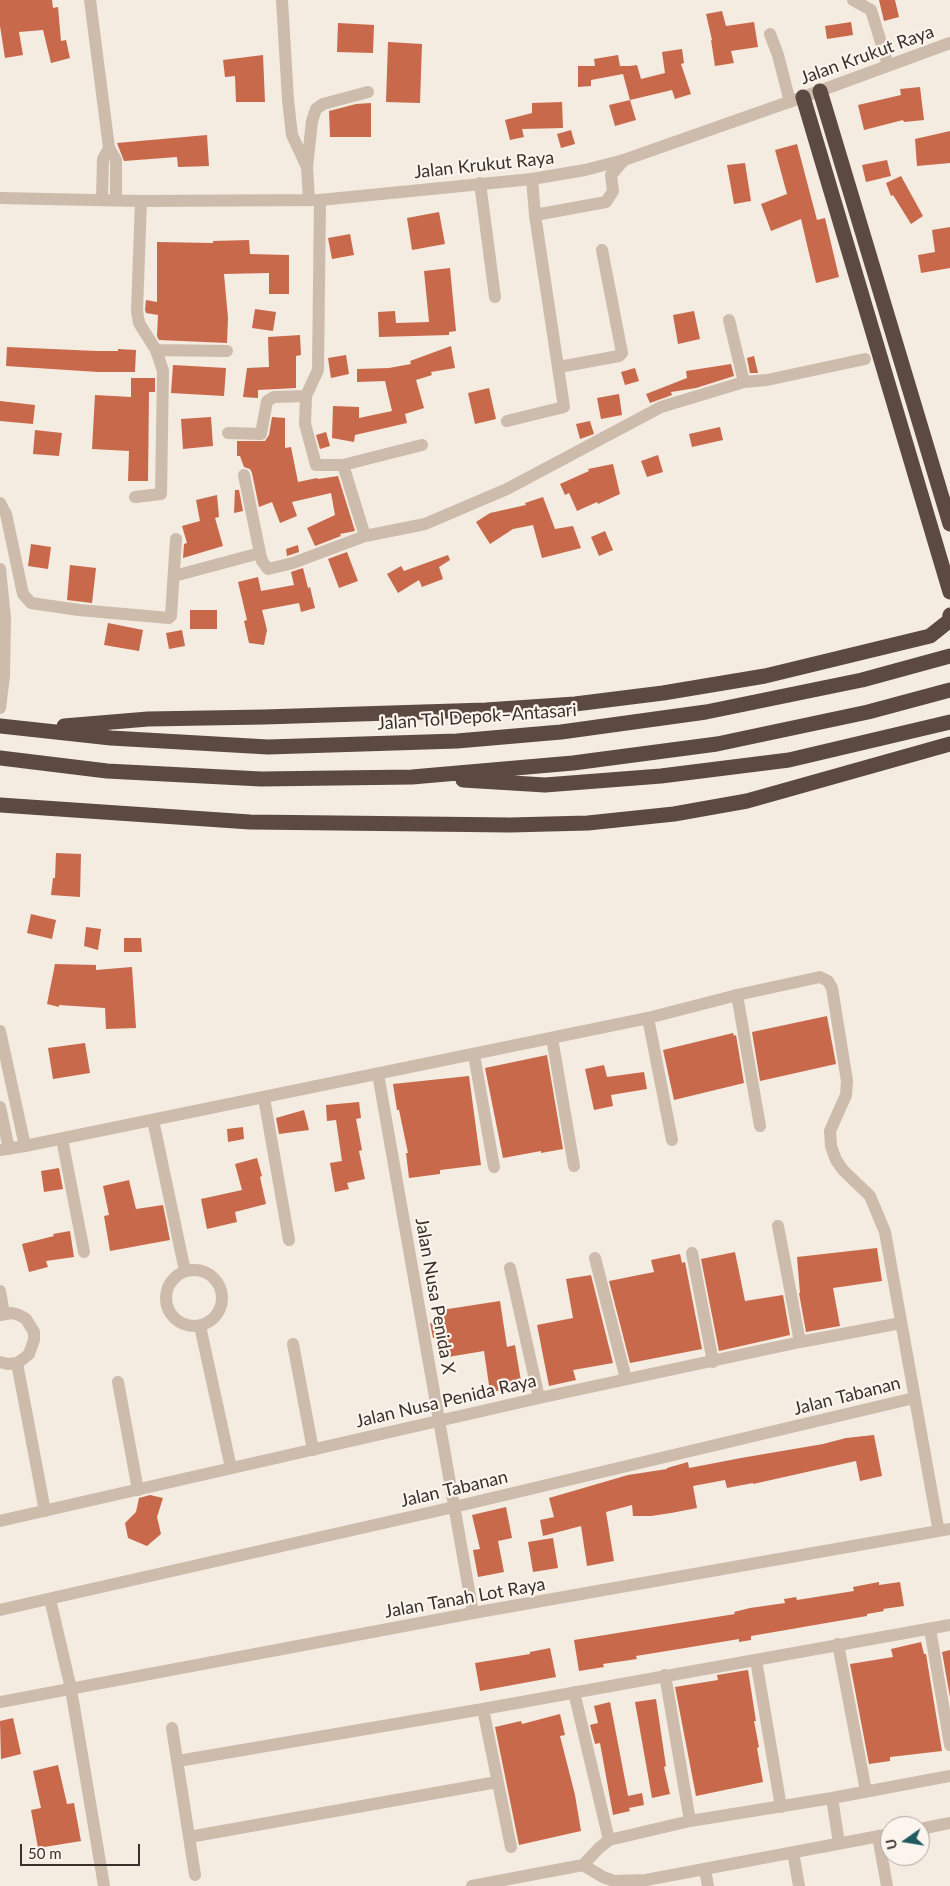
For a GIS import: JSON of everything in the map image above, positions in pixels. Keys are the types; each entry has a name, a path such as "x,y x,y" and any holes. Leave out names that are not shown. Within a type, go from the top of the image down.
{"highway":[{"path":"820,91 950,524"},
{"path":"794,97 950,592"},
{"path":"28,730 148,719 486,710 575,704 644,696 765,676 930,636 949,621 950,615"},
{"name":"Jalan Tol Depok–Antasari","path":"0,726 111,738 268,746 457,741 561,732 706,712 862,680 950,656"},
{"path":"412,777 573,763 717,744 868,712 950,690"},
{"path":"0,758 108,770 261,779 412,777 545,785 661,776 789,760 950,722"},
{"path":"0,805 250,822 510,825 588,822 674,814 747,801 950,744"}],"street":[{"path":"90,0 109,148 116,160 116,200"},
{"path":"282,0 292,135 308,167"},
{"path":"853,0 871,10 888,65"},
{"path":"770,34 794,97"},
{"name":"Jalan Krukut Raya","path":"0,198 314,200 532,179 585,170 624,160 794,97 820,91 950,43"},
{"path":"368,92 323,104 316,109 312,122 308,167 314,200 318,370 306,396 305,424 316,465 344,465 422,445"},
{"path":"102,199 102,159 109,148"},
{"path":"534,215 606,202 613,190 611,175 624,160"},
{"path":"508,421 564,407 534,215 532,179"},
{"path":"480,183 495,297"},
{"path":"135,497 161,494 162,371 156,350 139,322 137,311 141,200"},
{"path":"559,366 622,354 602,250"},
{"path":"728,320 744,382"},
{"path":"156,350 227,351"},
{"path":"244,475 262,561 268,570 293,563 365,536 425,524 507,489 661,406 744,382 767,380 865,359"},
{"path":"228,433 261,434 267,401 274,397 306,396"},
{"path":"344,465 365,536"},
{"path":"0,503 6,514 23,594 31,603 79,610 170,618 176,539"},
{"path":"174,576 260,553"},
{"path":"0,569 5,618 4,676 0,708"},
{"path":"0,1107 4,1150 474,1055 648,1018 737,995 820,977 828,981 832,988 847,1081 846,1095 830,1131 831,1146 843,1170 870,1196 885,1232 938,1527 936,1531"},
{"path":"737,995 760,1126"},
{"path":"648,1018 672,1140"},
{"path":"0,1031 25,1146"},
{"path":"552,1038 574,1166"},
{"path":"474,1055 494,1167"},
{"name":"Jalan Nusa Penida X","path":"378,1074 472,1613"},
{"path":"264,1098 289,1240"},
{"path":"154,1120 185,1271"},
{"path":"62,1139 84,1252"},
{"path":"778,1226 800,1342"},
{"path":"692,1252 713,1362"},
{"path":"595,1258 626,1379"},
{"path":"510,1268 539,1398"},
{"path":"195,1269 214,1277 220,1286 222,1296 219,1310 209,1322 200,1326 191,1326 176,1320 167,1305 168,1288 172,1281 185,1271 195,1269"},
{"path":"0,1291 2,1314 19,1315 26,1319 34,1332 34,1340 29,1354 17,1363 8,1364 0,1362"},
{"name":"Jalan Nusa Penida Raya","path":"0,1521 539,1398 800,1342 901,1323"},
{"path":"200,1326 230,1468"},
{"path":"293,1344 312,1450"},
{"path":"17,1363 45,1511"},
{"path":"118,1382 138,1490"},
{"name":"Jalan Tabanan","path":"0,1610 454,1507 914,1398"},
{"name":"Jalan Tanah Lot Raya","path":"0,1702 472,1613 950,1529"},
{"path":"50,1599 71,1688 104,1886"},
{"path":"178,1761 483,1709 950,1625"},
{"path":"930,1629 950,1745"},
{"path":"838,1644 866,1792"},
{"path":"756,1660 781,1807"},
{"path":"665,1675 690,1821"},
{"path":"574,1692 609,1840"},
{"path":"483,1709 511,1847"},
{"path":"172,1728 195,1875"},
{"path":"472,1886 512,1883 583,1865 598,1848 609,1840 690,1821 781,1807 950,1776"},
{"path":"189,1837 497,1782"},
{"path":"832,1798 839,1843"},
{"path":"930,1827 950,1823"},
{"path":"583,1865 614,1883 646,1880 880,1836"},
{"path":"792,1852 799,1886"},
{"path":"886,1866 887,1886"},
{"path":"705,1870 708,1886"}],"building":[{"path":"0,0 52,0 53,8 58,7 61,41 66,40 70,58 51,63 43,30 19,32 23,55 5,58 0,26"},
{"path":"879,0 895,0 899,17 884,21"},
{"path":"722,11 726,26 754,22 758,47 731,51 734,63 715,66 706,14"},
{"path":"851,22 853,35 827,39 825,26"},
{"path":"338,23 374,25 373,53 337,52"},
{"path":"388,42 422,44 420,103 386,102"},
{"path":"682,49 684,63 681,64 691,94 675,99 672,90 630,100 623,74 591,80 591,86 578,87 578,66 595,66 594,59 618,55 620,66 637,65 641,79 665,73 662,52"},
{"path":"263,55 265,102 236,102 235,76 225,77 223,60"},
{"path":"920,87 924,120 904,122 903,120 864,130 858,105 901,95 900,89"},
{"path":"630,100 636,120 615,126 609,105"},
{"path":"562,102 563,128 522,129 524,137 510,140 505,120 532,113 532,103"},
{"path":"371,103 371,137 330,137 329,111 356,104"},
{"path":"571,130 575,144 561,148 557,134"},
{"path":"950,131 950,163 917,166 915,139"},
{"path":"207,135 209,166 178,167 177,157 124,161 117,143"},
{"path":"797,144 817,220 825,218 839,277 816,283 801,219 771,231 761,204 787,194 775,150"},
{"path":"887,160 891,176 866,182 862,165"},
{"path":"745,163 751,201 734,204 727,165"},
{"path":"901,176 923,216 911,224 893,195 891,196 886,183"},
{"path":"439,212 445,244 412,250 407,218"},
{"path":"950,227 950,268 921,273 918,255 935,252 932,230"},
{"path":"350,234 354,255 332,259 328,238"},
{"path":"249,240 250,254 289,255 289,294 269,294 269,273 224,274 228,318 227,343 159,340 157,336 158,315 146,313 145,310 146,300 157,302 157,242 213,243 213,241"},
{"path":"450,268 456,331 449,332 449,335 379,337 378,312 395,311 396,323 429,322 424,271"},
{"path":"255,309 276,312 273,331 252,328"},
{"path":"694,311 700,339 678,344 673,315"},
{"path":"300,335 301,355 296,356 296,388 258,390 258,398 243,397 247,368 269,367 268,337"},
{"path":"451,346 455,368 431,372 432,375 416,380 424,408 405,414 407,423 355,435 354,442 332,438 333,406 359,407 359,418 392,411 385,381 357,382 357,369 389,368 411,364 410,361"},
{"path":"7,347 97,351 136,350 135,372 98,372 6,366"},
{"path":"346,355 349,374 331,378 328,358"},
{"path":"754,356 758,373 750,373 747,358"},
{"path":"731,364 734,376 696,388 671,392 672,395 650,403 646,394 687,378 686,371"},
{"path":"173,365 226,368 224,396 171,393"},
{"path":"635,368 639,381 625,385 621,372"},
{"path":"131,378 155,378 155,392 149,392 148,481 128,481 129,451 92,449 95,395 131,397"},
{"path":"489,388 496,419 475,424 468,393"},
{"path":"619,394 622,415 601,419 597,398"},
{"path":"0,401 35,405 33,424 0,421"},
{"path":"211,417 213,446 183,449 181,419"},
{"path":"272,417 285,418 285,448 291,447 298,482 338,476 355,531 340,534 341,536 315,546 307,528 335,515 331,493 292,502 297,516 280,523 272,502 259,507 252,473 250,469 244,467 240,456 237,456 237,441 265,441 269,435"},
{"path":"590,421 594,434 580,439 576,424"},
{"path":"720,427 723,440 692,447 689,434"},
{"path":"35,430 62,433 59,456 33,454"},
{"path":"326,432 330,446 320,449 316,435"},
{"path":"658,455 663,472 647,477 641,461"},
{"path":"613,464 620,494 577,511 569,493 565,495 560,484 589,471 588,469"},
{"path":"235,490 239,490 243,511 234,513"},
{"path":"217,495 219,517 215,518 223,546 183,558 184,544 187,543 182,526 200,521 196,500"},
{"path":"543,497 555,529 573,526 581,548 542,558 533,525 513,529 490,544 476,522 490,513 526,505 525,503"},
{"path":"605,531 613,550 599,556 591,537"},
{"path":"31,544 51,547 48,569 28,566"},
{"path":"298,545 299,552 287,556 286,549"},
{"path":"347,552 358,581 339,588 328,559"},
{"path":"448,555 450,560 439,567 443,579 422,587 419,580 398,593 387,574 401,566 404,571"},
{"path":"70,565 96,568 92,603 67,600"},
{"path":"303,568 315,608 301,612 299,603 262,610 267,630 264,645 249,643 244,621 247,620 238,582 258,577 261,591 294,585 291,572"},
{"path":"190,610 217,610 217,629 190,629"},
{"path":"108,623 143,630 139,651 104,645"},
{"path":"182,630 185,646 169,649 166,633"},
{"path":"56,853 81,854 80,897 51,895 53,878 55,878"},
{"path":"31,914 56,920 52,939 27,933"},
{"path":"86,927 101,929 98,950 84,946"},
{"path":"124,938 141,938 142,952 124,952"},
{"path":"55,964 96,965 96,970 132,967 136,1028 106,1029 105,1008 59,1005 59,1007 47,1004"},
{"path":"827,1016 836,1064 760,1081 752,1032"},
{"path":"733,1033 734,1036 736,1035 744,1083 674,1100 663,1050"},
{"path":"85,1043 90,1073 53,1079 48,1048"},
{"path":"547,1055 563,1149 503,1158 485,1068"},
{"path":"604,1065 607,1077 644,1072 647,1089 611,1095 613,1106 594,1110 585,1069"},
{"path":"469,1076 481,1165 440,1170 440,1174 409,1178 406,1153 408,1153 399,1110 397,1110 393,1084"},
{"path":"359,1102 361,1118 356,1119 362,1150 359,1151 365,1179 347,1183 349,1189 335,1192 330,1163 342,1161 336,1120 327,1121 326,1105"},
{"path":"304,1110 309,1130 279,1134 276,1118"},
{"path":"243,1127 244,1139 228,1142 227,1129"},
{"path":"257,1158 266,1204 235,1212 237,1222 207,1229 201,1199 242,1190 235,1164"},
{"path":"59,1168 63,1189 44,1192 41,1171"},
{"path":"129,1180 136,1209 163,1205 170,1240 110,1251 104,1216 109,1215 103,1186"},
{"path":"70,1231 74,1257 46,1261 48,1267 29,1272 22,1244 54,1236 53,1234"},
{"path":"877,1248 882,1281 833,1288 840,1326 806,1332 799,1293 797,1257"},
{"path":"735,1252 745,1301 783,1295 790,1335 719,1351 701,1259"},
{"path":"680,1254 682,1263 685,1262 702,1349 630,1363 609,1281 654,1272 651,1260"},
{"path":"591,1275 613,1363 573,1370 576,1380 549,1386 537,1325 573,1318 566,1279"},
{"path":"500,1301 507,1347 515,1345 522,1387 490,1392 484,1351 442,1358 438,1337 433,1338 430,1323 437,1322 435,1311"},
{"path":"874,1435 882,1476 860,1481 856,1461 727,1488 725,1480 693,1486 697,1508 651,1516 633,1516 632,1505 606,1512 614,1561 587,1566 581,1526 543,1536 540,1520 554,1517 549,1498 628,1475 667,1469 688,1462 689,1468 823,1444 846,1438"},
{"path":"150,1495 163,1498 157,1517 161,1534 147,1546 128,1538 125,1523 136,1512 139,1498"},
{"path":"506,1507 512,1538 498,1541 504,1572 478,1577 473,1550 480,1549 472,1515"},
{"path":"553,1538 558,1568 533,1572 528,1542"},
{"path":"879,1582 879,1585 900,1582 904,1606 883,1609 884,1611 867,1614 867,1616 751,1636 751,1640 739,1642 739,1639 636,1656 637,1659 603,1664 604,1667 579,1671 574,1640 735,1614 734,1612 750,1608 785,1603 784,1599 796,1597 797,1600 854,1591 853,1587"},
{"path":"921,1642 924,1654 926,1654 942,1751 890,1757 890,1761 869,1764 850,1664 893,1657 891,1649"},
{"path":"550,1648 556,1677 480,1691 475,1663 530,1654 530,1652"},
{"path":"950,1650 950,1697 942,1652"},
{"path":"748,1670 763,1782 696,1796 675,1687 718,1680 717,1675"},
{"path":"656,1699 666,1766 664,1767 670,1794 652,1798 635,1702"},
{"path":"610,1702 628,1796 642,1793 644,1805 629,1808 630,1811 613,1815 600,1743 595,1744 590,1725 598,1723 594,1706"},
{"path":"560,1714 565,1735 560,1736 575,1795 581,1831 519,1845 495,1727 521,1721 522,1724"},
{"path":"13,1718 21,1754 1,1759 0,1721"},
{"path":"58,1765 67,1804 74,1803 81,1841 38,1848 31,1810 41,1808 33,1771"}]}
